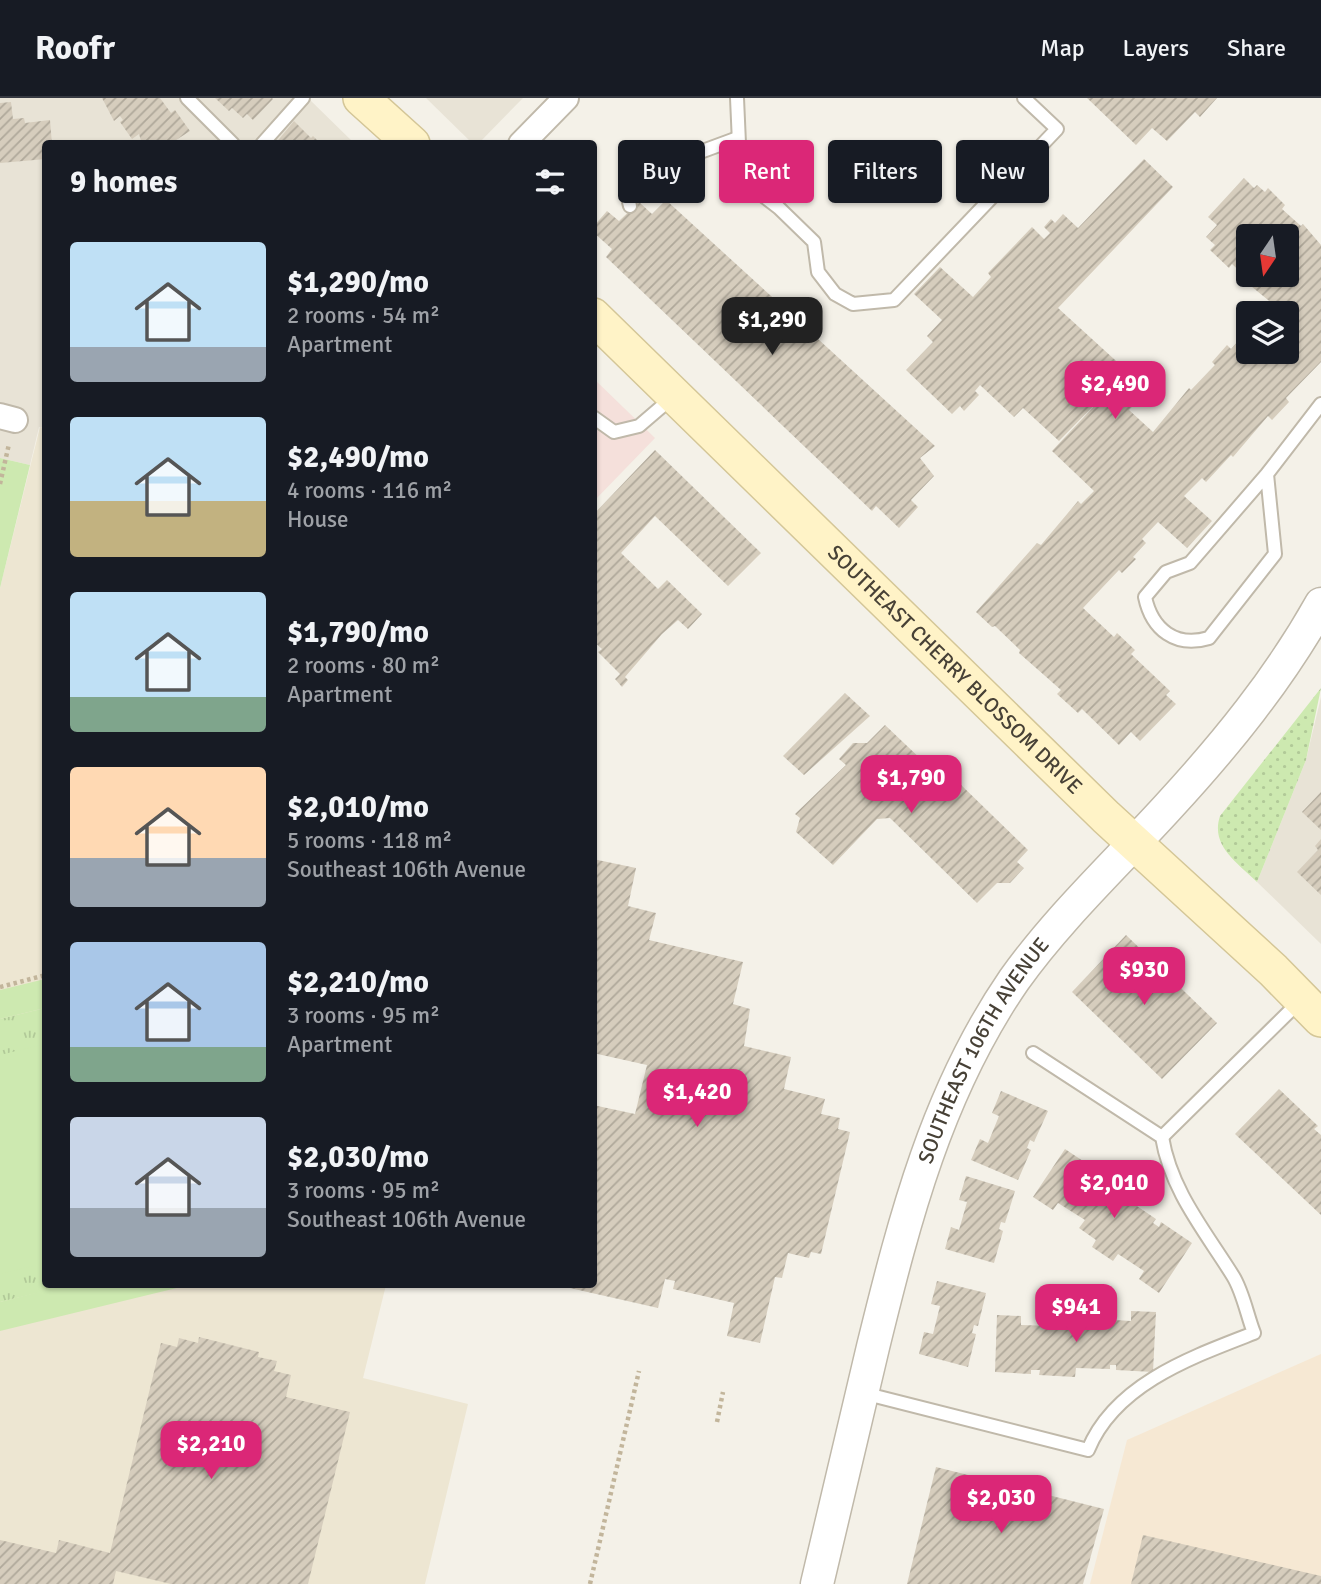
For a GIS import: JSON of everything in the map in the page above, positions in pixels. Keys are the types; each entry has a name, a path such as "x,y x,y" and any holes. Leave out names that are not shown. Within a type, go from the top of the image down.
{"main road":[{"path":"361,98 408,140"},
{"name":"SOUTHEAST CHERRY BLOSSOM DRIVE","path":"597,320 1134,842 1312,1009"}],"street":[{"path":"526,140 566,98"},
{"name":"SOUTHEAST 106TH AVENUE","path":"817,1584 905,1218 950,1091 985,1027 1027,963 1060,921 1244,720 1292,654 1321,604"}],"lane":[{"path":"187,98 229,140"},
{"path":"266,140 303,98"},
{"path":"737,98 740,166 748,184 779,208 814,242 818,272 835,294 853,304 894,300 1057,129 1024,98"},
{"path":"630,206 625,189 628,170 641,153 658,147 677,148 692,155 738,138"},
{"path":"597,421 614,432 639,426 675,396"},
{"path":"1266,474 1275,554 1209,638 1192,643 1171,636 1156,625 1145,597 1166,572 1190,563 1321,404"},
{"path":"1163,1137 1312,1009"},
{"path":"862,1393 1088,1450 1097,1428 1150,1381 1181,1361 1254,1333 1235,1279 1203,1235 1167,1167 1163,1137 1033,1053"}],"path":[{"path":"0,484 7,418"},
{"path":"0,987 42,976"},
{"path":"590,1584 639,1371"},
{"path":"717,1422 723,1392"}],"shaded area":[{"path":"0,98 308,98 351,140 42,140 42,428 39,427 30,465 0,458"},
{"path":"426,98 523,98 482,140 469,140"},
{"path":"597,382 655,438 597,498"},
{"path":"40,427 42,1288 385,1288 363,1378 468,1404 425,1584 0,1584 0,588"},
{"path":"1321,697 1321,944 1257,882 1306,760"},
{"path":"1321,1354 1321,1584 1090,1584 1127,1440"}],"green space":[{"path":"0,458 30,465 0,588"},
{"path":"1321,688 1306,760 1257,882 1234,861 1222,845 1218,827 1220,816"},
{"path":"42,980 42,1009 0,1019 0,990"},
{"path":"42,1009 42,1288 58,1288 0,1302 0,1019"},
{"path":"42,1045 42,1264 0,1274 0,1055"},
{"path":"54,1288 177,1288 0,1331 0,1302"}],"building":[{"path":"102,98 160,98 171,113 175,110 190,131 176,140 141,140 139,134 132,139 120,122 123,120 120,116 114,121"},
{"path":"215,98 273,99 253,120 247,114 243,118 232,108 229,111"},
{"path":"1087,98 1217,98 1200,117 1195,112 1167,141 1152,128 1136,145"},
{"path":"11,102 13,119 24,118 25,123 50,120 52,140 42,140 42,159 0,163 0,103"},
{"path":"294,121 311,138 313,136 317,140 278,140"},
{"path":"1144,159 1173,187 1058,308 1148,390 1129,410 1153,432 1189,388 1191,390 1215,365 1212,362 1227,345 1231,349 1236,343 1236,364 1299,364 1299,301 1269,301 1252,287 1299,287 1299,224 1303,224 1321,245 1321,362 1286,398 1289,402 1272,420 1268,416 1233,457 1231,455 1206,482 1202,478 1184,496 1212,521 1187,548 1158,522 1142,539 1146,543 1133,557 1136,559 1122,573 1119,570 1083,608 1114,637 1117,633 1135,650 1131,654 1170,691 1166,695 1176,704 1140,741 1131,732 1119,745 1082,709 1078,713 1057,694 1061,690 1019,653 1020,650 995,626 992,627 976,612 1037,543 1041,545 1078,501 1081,504 1094,491 1052,451 1112,387 1059,441 1023,408 1014,417 980,385 975,391 979,395 964,411 960,406 952,414 906,370 933,342 927,336 942,320 914,294 940,267 973,297 991,277 988,273 1032,227 1044,239 1050,233 1044,227 1051,219 1055,223 1063,214 1078,228"},
{"path":"1244,178 1254,188 1257,185 1265,192 1268,188 1285,205 1282,209 1299,224 1236,224 1236,268 1232,264 1229,268 1210,250 1215,245 1206,237 1217,225 1208,217"},
{"path":"640,203 652,214 663,203 669,203 935,446 920,458 934,476 911,500 918,507 899,528 876,506 872,511 606,257 612,249 597,236 597,222 607,211 619,221"},
{"path":"655,450 761,553 728,586 655,516 621,553 658,589 667,580 702,614 688,629 678,620 662,634 625,677 628,680 622,687 615,679 620,674 598,652 602,649 597,645 597,511"},
{"path":"845,693 870,716 804,775 783,756"},
{"path":"885,725 945,782 958,782 1028,850 1017,862 1024,868 1010,883 997,883 977,903 890,818 877,819 833,865 796,832 800,818 795,814 846,765 839,759 853,743 867,743"},
{"path":"1321,792 1321,830 1302,812"},
{"path":"1321,839 1321,895 1297,872 1318,850 1315,846"},
{"path":"597,860 636,868 628,906 656,913 649,940 743,962 733,1004 750,1009 744,1046 791,1057 784,1089 825,1099 821,1114 840,1118 838,1129 850,1132 821,1254 811,1252 809,1258 788,1253 782,1278 775,1277 760,1343 727,1336 734,1303 673,1289 675,1281 665,1279 658,1308 570,1288 597,1288 597,1106 635,1114 647,1065 597,1054"},
{"path":"1126,935 1217,1023 1162,1079 1072,992"},
{"path":"1279,1089 1318,1126 1314,1129 1321,1135 1321,1215 1235,1134"},
{"path":"1001,1091 1048,1111 1034,1142 1030,1140 1027,1148 1031,1150 1018,1180 971,1160 980,1139 988,1143 999,1116 992,1113"},
{"path":"1065,1149 1095,1169 1093,1173 1100,1177 1102,1173 1132,1193 1128,1200 1156,1219 1153,1223 1159,1227 1161,1222 1192,1243 1159,1293 1139,1279 1144,1271 1118,1254 1113,1261 1092,1247 1096,1240 1079,1228 1085,1220 1058,1203 1053,1210 1033,1197"},
{"path":"966,1176 1015,1191 1005,1223 1001,1222 999,1229 1003,1231 994,1263 945,1249 951,1227 959,1230 967,1202 959,1200"},
{"path":"937,1281 986,1293 978,1326 974,1325 972,1333 976,1334 968,1367 919,1354 924,1332 933,1334 940,1306 931,1304"},
{"path":"1074,1309 1100,1310 1099,1319 1131,1321 1131,1311 1156,1312 1153,1372 1116,1370 1116,1365 1110,1365 1110,1369 1076,1368 1075,1377 1039,1375 1040,1370 1031,1370 1031,1374 995,1372 997,1315 1021,1316 1021,1325 1053,1326 1053,1317 1073,1318"},
{"path":"199,1337 259,1352 258,1357 277,1361 274,1371 291,1375 286,1397 350,1412 308,1584 171,1584 116,1571 113,1584 0,1584 0,1540 56,1553 59,1540 110,1553 161,1343 177,1347 179,1338 198,1343"},
{"path":"936,1467 1104,1509 1083,1584 907,1584"},
{"path":"1143,1535 1321,1576 1321,1584 1131,1584"}]}
